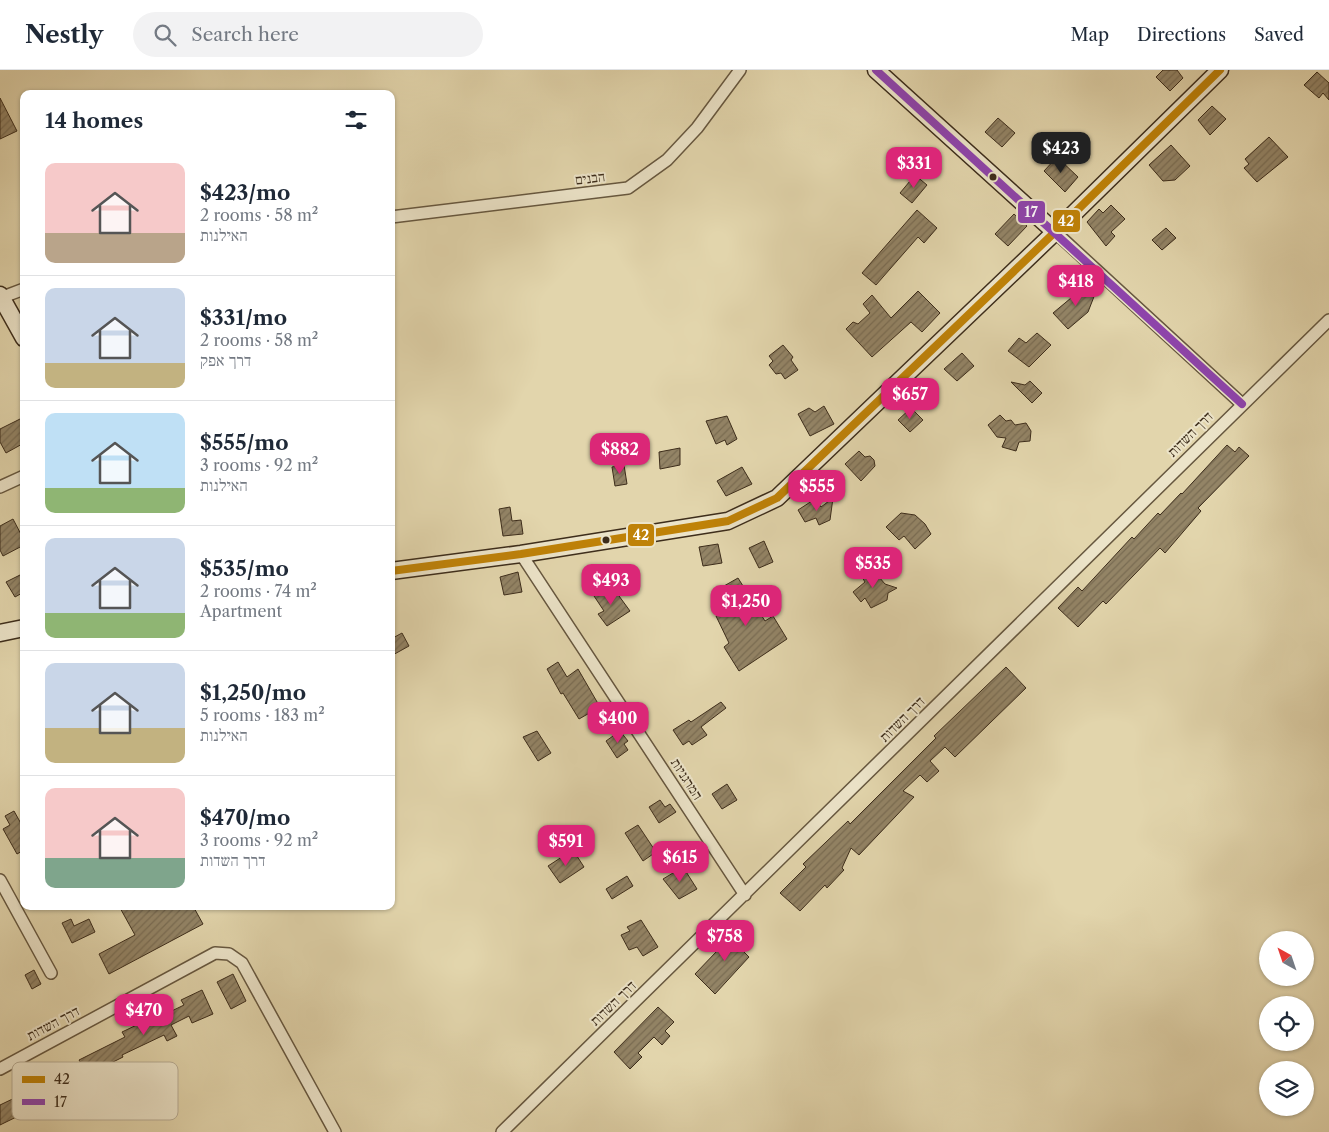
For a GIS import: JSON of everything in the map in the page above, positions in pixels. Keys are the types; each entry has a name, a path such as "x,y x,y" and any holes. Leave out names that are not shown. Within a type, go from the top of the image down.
{"main road":[{"path":"876,70 1055,232"},
{"path":"395,570 521,554 728,521 777,498 1055,232 1220,70"},
{"path":"0,297 20,331"},
{"path":"0,633 20,629"}],"street":[{"name":"הבנים","path":"395,217 628,188 667,160 697,128 740,70"},
{"path":"1055,232 1242,404"},
{"path":"0,297 20,290"},
{"name":"דרך השדות","path":"502,1132 746,895 1326,323"},
{"path":"0,487 20,478"},
{"name":"המרגניות","path":"521,554 746,895"},
{"path":"0,880 51,973"},
{"name":"דרך השדות","path":"13,1062 215,953 229,954 242,963 335,1132"},
{"name":"דרך השדות","path":"0,1069 12,1063"}],"building":[{"path":"1163,70 1177,70 1183,78 1170,91 1156,77"},
{"path":"1317,72 1329,83 1329,100 1323,93 1319,98 1304,85"},
{"path":"0,98 17,131 0,139"},
{"path":"1212,106 1226,119 1210,135 1198,120"},
{"path":"998,118 1015,133 1002,147 985,132"},
{"path":"1269,137 1288,157 1257,182 1244,168 1249,164 1245,159"},
{"path":"1171,145 1190,166 1175,180 1163,181 1149,165"},
{"path":"1057,157 1078,177 1065,192 1044,171"},
{"path":"915,175 927,185 912,203 900,193"},
{"path":"1111,205 1125,219 1111,232 1115,236 1106,246 1087,222 1099,209 1103,213"},
{"path":"917,210 937,228 924,243 918,237 876,285 862,273"},
{"path":"1014,214 1027,226 1008,246 995,234"},
{"path":"1166,228 1176,238 1162,250 1152,240"},
{"path":"1084,282 1095,294 1088,312 1068,329 1053,313 1071,298"},
{"path":"918,291 940,313 922,332 911,322 872,357 846,329 853,322 858,324 870,313 863,304 872,295 891,318"},
{"path":"1037,333 1051,345 1029,367 1008,351 1019,338 1026,343"},
{"path":"783,345 793,357 791,360 798,370 785,379 781,373 776,374 769,365 773,361 769,356"},
{"path":"962,353 974,366 957,381 944,369"},
{"path":"1030,381 1042,393 1032,403 1011,382 1025,385"},
{"path":"824,406 834,424 810,436 798,414 809,408 815,412"},
{"path":"911,408 923,420 910,432 898,420"},
{"path":"1000,415 1006,421 1011,420 1015,425 1026,423 1031,431 1030,441 1019,442 1016,451 1002,447 1006,438 997,437 988,425"},
{"path":"727,416 737,439 727,445 725,440 716,444 706,421"},
{"path":"20,419 20,445 6,453 0,442 0,429"},
{"path":"1227,445 1235,452 1239,447 1249,456 1198,508 1201,511 1165,553 1160,548 1106,604 1103,601 1078,627 1058,608 1078,587 1082,591 1132,537 1134,539 1158,513 1160,515 1182,494"},
{"path":"680,448 680,465 660,469 659,452"},
{"path":"859,451 865,457 870,456 874,460 875,466 861,481 845,464"},
{"path":"624,465 627,484 615,486 612,467"},
{"path":"742,467 752,484 726,496 717,481"},
{"path":"833,498 830,520 819,525 816,518 805,522 798,510 815,499 821,507"},
{"path":"510,507 512,521 521,520 523,534 503,536 499,509"},
{"path":"901,513 915,515 925,524 931,534 915,549 904,536 899,540 886,527"},
{"path":"13,519 20,532 20,547 3,556 0,550 0,526"},
{"path":"764,541 773,562 759,568 749,548"},
{"path":"718,544 722,563 703,566 699,547"},
{"path":"873,567 880,572 879,577 885,584 897,588 888,593 887,600 871,608 865,598 861,602 853,592 865,582 862,577"},
{"path":"518,572 522,592 504,595 500,577"},
{"path":"20,575 20,594 15,597 6,582"},
{"path":"738,578 765,621 773,616 787,639 739,671 724,647 729,643 716,616 727,610 717,590"},
{"path":"611,585 630,611 607,626 598,614 604,611 594,596"},
{"path":"402,633 409,646 395,654 395,637"},
{"path":"558,662 567,677 578,669 600,707 579,719 563,693 561,694 547,669"},
{"path":"1006,667 1026,688 955,757 945,747 930,761 939,771 927,782 920,775 903,791 914,797 859,855 851,848 842,868 844,870 827,888 825,885 800,911 780,893 806,867 803,864 848,821 850,824 936,738 934,736"},
{"path":"721,702 726,708 701,727 707,735 692,745 689,741 683,745 673,730 689,720 691,722"},
{"path":"537,731 551,753 538,761 523,737"},
{"path":"620,731 628,741 624,744 628,750 617,758 606,741"},
{"path":"727,784 737,800 722,809 712,794"},
{"path":"660,800 665,807 670,804 676,812 659,823 649,807"},
{"path":"14,811 20,822 20,852 17,854 3,829 10,825 5,816"},
{"path":"638,825 656,852 643,861 625,833"},
{"path":"568,853 575,853 584,867 560,883 548,866"},
{"path":"683,867 697,889 679,899 663,879"},
{"path":"627,876 633,886 612,899 606,889"},
{"path":"121,910 195,910 203,924 109,974 99,954 135,935"},
{"path":"71,919 74,926 89,919 95,932 72,943 62,923"},
{"path":"641,920 658,947 643,956 637,947 629,950 621,935 630,931 627,927"},
{"path":"738,929 751,942 743,951 749,957 715,994 695,974"},
{"path":"34,970 41,984 32,989 25,975"},
{"path":"233,974 246,1001 231,1009 217,982"},
{"path":"202,990 213,1014 192,1023 189,1016 171,1025 177,1036 167,1041 164,1035 122,1055 123,1057 113,1062 80,1062 79,1060 125,1037 122,1032 143,1022 145,1024 184,1005 181,1000"},
{"path":"658,1007 674,1022 665,1031 670,1036 662,1045 654,1037 638,1053 642,1057 630,1069 614,1052"},
{"path":"12,1099 12,1119 0,1125 0,1105"}],"transit line":[{"name":"17","path":"876,70 1242,404"},
{"name":"42","path":"395,570 521,554 728,521 777,498 1055,232 1220,70"}]}
